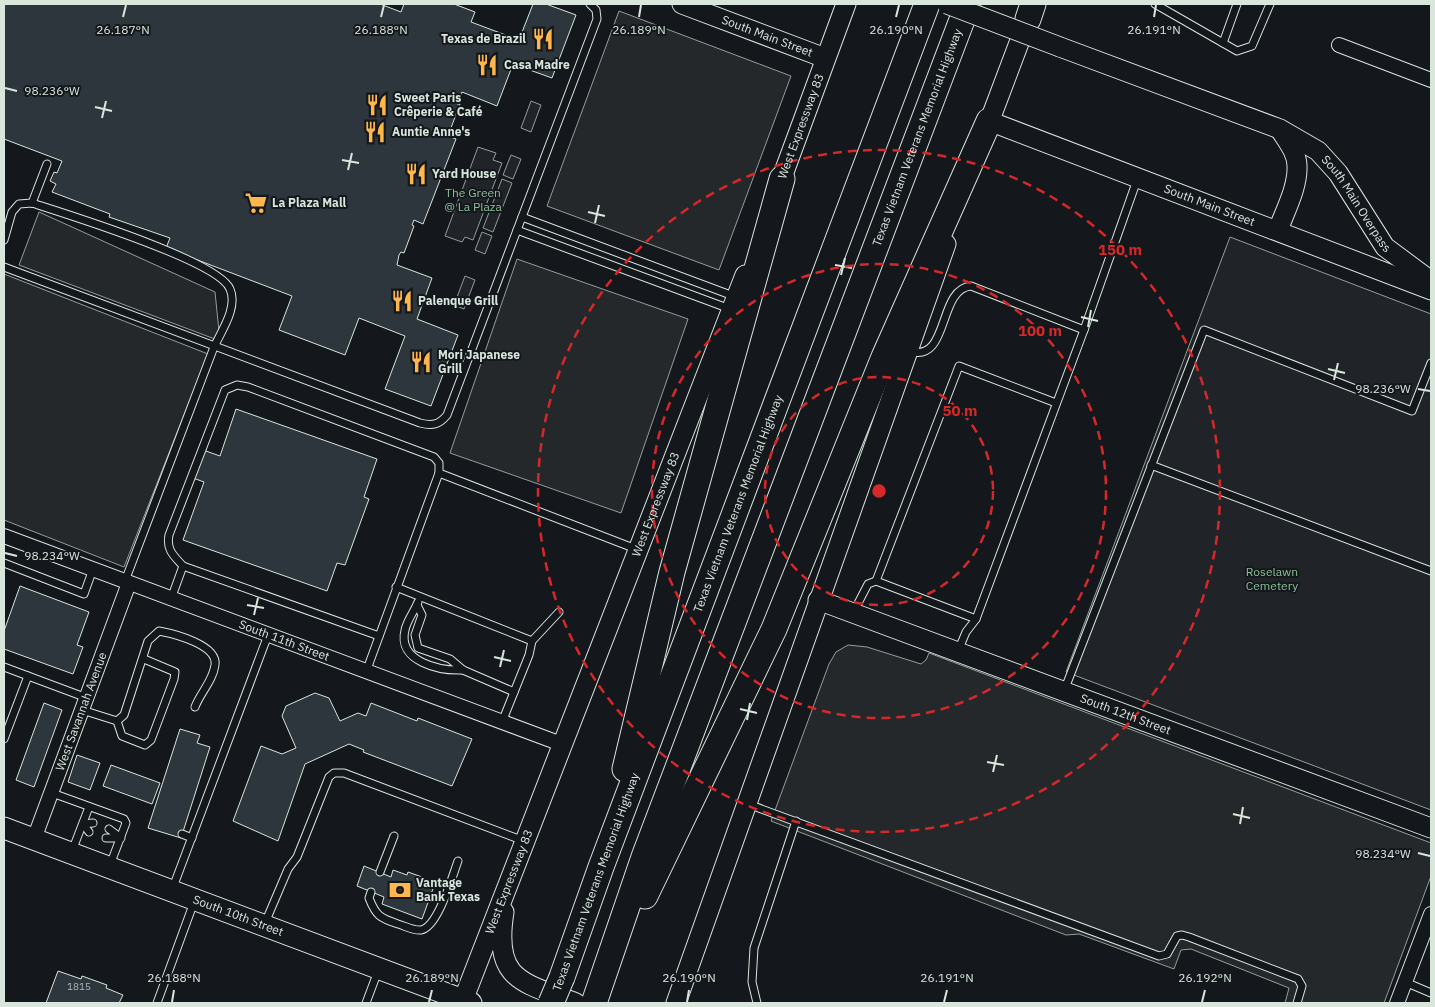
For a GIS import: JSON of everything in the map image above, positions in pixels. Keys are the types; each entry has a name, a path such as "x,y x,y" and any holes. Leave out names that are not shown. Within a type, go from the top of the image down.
{"highway":[{"name":"Texas Vietnam Veterans Memorial Highway","path":"551,1003 927,4"},
{"name":"Texas Vietnam Veterans Memorial Highway","path":"597,997 648,848 968,4"},
{"path":"597,997 774,629 884,357 989,121"},
{"path":"601,867 672,572 782,179"}],"main road":[{"name":"South Main Street","path":"682,4 825,58"},
{"name":"West Expressway 83","path":"466,1002 509,879 564,745 782,179 846,4"},
{"path":"947,4 1280,129 1293,150 1298,166 1295,182 1278,230"},
{"path":"668,1003 679,997 989,121 1032,9"},
{"name":"South Main Street","path":"989,121 1431,290"},
{"name":"South Main Overpass","path":"1280,129 1318,152 1338,173 1385,247 1431,281"},
{"name":"South 12th Street","path":"818,600 1431,828"},
{"name":"South 10th Street","path":"4,828 466,1002"},
{"path":"509,879 501,930 503,961 523,982 576,1003"}],"street":[{"path":"1339,45 1431,80"},
{"name":"South 11th Street","path":"4,537 564,745"},
{"name":"West Savannah Avenue","path":"34,839 127,582"},
{"path":"1397,1003 1431,914"}],"lane":[{"path":"4,267 420,422 431,425 441,423 447,415 597,19 596,10 590,4"},
{"path":"1155,4 1238,51 1252,46 1270,4"},
{"path":"1222,43 1238,4"},
{"path":"32,203 47,164"},
{"path":"958,652 966,632 976,619 1084,330 1138,177"},
{"path":"4,240 12,212 19,204 32,203 176,253 204,268 230,287 233,299 230,313 214,346 127,582"},
{"path":"522,217 734,303"},
{"path":"517,230 734,303"},
{"path":"908,351 917,354 927,351 939,335 954,294 962,287 971,286 1084,330"},
{"path":"1064,691 1204,330 1412,411 1431,363"},
{"path":"876,581 959,366 1056,404"},
{"path":"366,672 439,473 440,463 434,457 248,387 237,385 226,390 169,535 167,545 171,553 183,566 379,636"},
{"path":"1151,465 1431,571"},
{"path":"439,473 639,550"},
{"path":"4,563 84,594 93,569"},
{"path":"171,599 183,566"},
{"path":"853,614 868,584 876,581 976,619"},
{"path":"396,587 532,641"},
{"path":"419,597 405,629 404,642 406,650 414,658 446,671 463,670"},
{"path":"417,605 422,615 415,635 418,648 450,660 463,670 514,692"},
{"path":"502,723 529,654 532,641 559,612"},
{"path":"117,721 124,714 144,659 148,641 159,631 206,648 214,655 215,665 195,707"},
{"path":"172,891 268,635"},
{"path":"4,667 28,676 117,721 122,736 145,745 151,740 175,672 144,659"},
{"path":"4,739 28,676"},
{"path":"264,926 288,868 297,857 329,776 334,773 344,773 525,841"},
{"path":"52,793 124,819 126,823 109,867"},
{"path":"748,804 1160,956 1167,954 1177,936 1189,937 1298,979 1302,986 1297,1003"},
{"path":"71,853 89,807"},
{"path":"757,1003 752,982 754,948 796,821"},
{"path":"83,824 93,823"},
{"path":"83,824 90,832"},
{"path":"109,829 121,838"},
{"path":"182,834 192,838"},
{"path":"380,872 394,836"},
{"path":"106,838 121,838"},
{"path":"371,892 369,898 376,914 387,920 418,930 428,928 435,919 458,861"},
{"path":"157,1003 195,900"},
{"path":"366,1003 379,968"},
{"path":"1405,982 1431,993"}],"green space":[{"path":"531,101 541,105 531,132 521,128"},
{"name":"The Green @ La Plaza","path":"478,147 496,153 493,160 502,163 473,240 465,237 462,242 445,236"},
{"path":"511,155 521,159 513,179 503,175"},
{"path":"502,179 512,183 493,232 483,228"},
{"path":"482,232 492,236 485,254 475,250"},
{"name":"Roselawn Cemetery","path":"1230,237 1431,314 1431,810 1066,672"},
{"path":"465,276 475,280 464,309 454,305"}],"shaded area":[{"path":"619,11 791,76 719,270 547,206"},
{"path":"39,212 215,292 220,341 19,265"},
{"path":"517,259 688,319 621,513 450,453"},
{"path":"4,274 208,354 124,567 4,520"},
{"path":"848,645 867,647 921,664 926,660 929,653 1431,843 1431,876 1384,1003 1285,1003 1289,988 1191,949 1181,950 1174,969 1079,934 1066,935 771,821 829,664 836,652"}],"building":[{"name":"La Plaza Mall","path":"4,4 380,4 401,12 404,4 454,4 475,12 471,22 519,40 533,4 546,4 576,15 552,78 513,64 497,106 462,92 457,104 460,104 449,133 447,132 446,135 456,139 423,224 414,220 412,225 414,226 404,253 401,252 399,255 397,265 432,278 417,319 458,335 431,406 385,389 405,336 359,318 345,355 279,330 292,296 166,248 170,238 109,217 110,214 52,192 56,184 50,181 54,172 57,173 62,161 4,139"},
{"path":"236,409 377,459 364,497 369,499 345,565 337,563 327,591 183,540 204,482 193,478 203,450 220,456"},
{"path":"20,586 89,612 77,645 83,647 73,674 4,649 4,631"},
{"path":"315,693 329,698 340,721 358,713 366,716 371,703 417,721 418,718 472,739 452,786 363,752 364,750 349,744 305,764 278,841 233,821 261,746 282,754 296,748 282,716 286,706"},
{"path":"44,703 62,710 34,787 16,780"},
{"path":"180,729 200,735 197,743 210,747 181,838 148,828"},
{"path":"77,755 100,763 90,790 68,782"},
{"path":"111,765 160,783 152,804 103,786"},
{"path":"364,866 391,877 393,870 407,875 408,872 422,877 421,881 434,886 422,919 382,904 384,897 357,886"},
{"path":"58,971 81,979 82,976 107,985 106,988 123,995 119,1003 46,1003"}],"place":[{"name":"Texas de Brazil","path":"543,39"},
{"name":"Casa Madre","path":"487,65"},
{"name":"Sweet Paris Crêperie & Café","path":"377,105"},
{"name":"Auntie Anne's","path":"375,132"},
{"name":"Yard House","path":"416,174"},
{"name":"La Plaza Mall","path":"256,203"},
{"name":"Palenque Grill","path":"402,301"},
{"name":"Mori Japanese Grill","path":"421,362"},
{"name":"Vantage Bank Texas","path":"400,890"}]}
